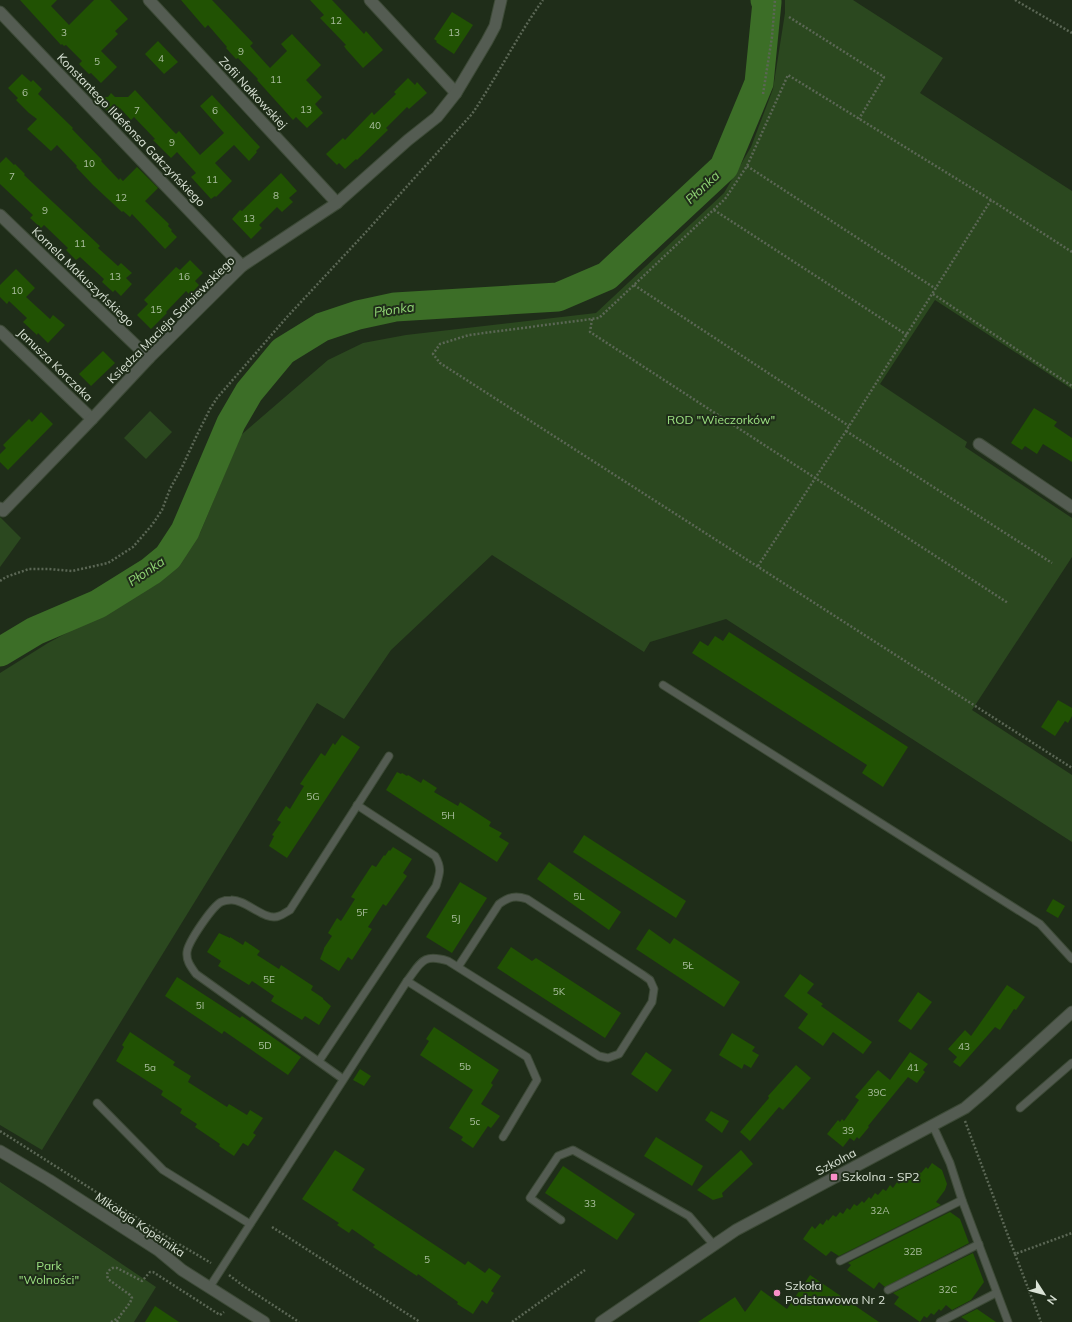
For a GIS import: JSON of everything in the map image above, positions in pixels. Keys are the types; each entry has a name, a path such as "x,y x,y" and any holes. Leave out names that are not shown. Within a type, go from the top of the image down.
{"street":[{"name":"Zofii Nałkowskiej","path":"149,0 337,204"},
{"path":"370,0 456,92"},
{"name":"Księdza Macieja Sarbiewskiego","path":"1,510 92,419 149,358 242,266 337,204 408,140 437,117 456,92 495,26 501,0"},
{"name":"Konstantego Ildefonsa Gałczyńskiego","path":"0,12 242,266"},
{"name":"Kornela Makuszyńskiego","path":"0,215 149,358"},
{"name":"Janusza Korczaka","path":"0,331 92,419"},
{"path":"979,444 1072,507"},
{"name":"Szkolna","path":"601,1322 713,1244 736,1230 965,1108 986,1091 1072,1012"},
{"name":"Mikołaja Kopernika","path":"0,1150 50,1180 158,1250 182,1270 264,1322"}],"lane":[{"path":"663,685 1040,924 1072,959"},
{"path":"343,1079 196,974 188,963 187,951 192,940 213,909 222,902 230,900 241,901 268,916 278,917 290,910 389,756"},
{"path":"319,1061 436,886 440,873 440,864 435,856 357,805"},
{"path":"209,1288 407,981 426,958 438,958 448,961 598,1056 608,1058 619,1054 652,1002 654,989 650,980 643,975 527,898 517,896 508,898 499,904 458,967"},
{"path":"407,981 527,1057 537,1080 503,1137"},
{"path":"1020,1108 1072,1063"},
{"path":"97,1103 163,1170 250,1224"},
{"path":"933,1126 950,1163 962,1200 1008,1322"},
{"path":"561,1220 530,1198 558,1156 573,1150 689,1216 713,1244"},
{"path":"840,1260 962,1200"},
{"path":"888,1290 979,1244"},
{"path":"940,1322 996,1293"}],"path":[{"path":"0,581 6,577 29,569 72,571 108,563 133,547 152,525 162,510 170,489 217,398 286,317 366,232 472,114 486,93 518,37 543,0"},
{"path":"763,94 776,0"},
{"path":"1015,0 1072,33"},
{"path":"789,17 884,77 859,119"},
{"path":"1072,252 991,200 788,76 748,166 725,199 598,318 469,335 440,344 433,354 440,363 1072,768"},
{"path":"748,166 936,289"},
{"path":"758,566 846,431 991,200"},
{"path":"714,210 907,335"},
{"path":"634,285 849,426"},
{"path":"933,294 1072,386"},
{"path":"592,319 590,332 1008,603"},
{"path":"846,431 1052,563"},
{"path":"958,1124 965,1121 1014,1254 1041,1322"},
{"path":"0,1131 172,1240 221,1269 299,1322"},
{"path":"272,1227 420,1322"},
{"path":"1014,1254 1072,1233"},
{"path":"111,1322 118,1318 130,1303 132,1298 108,1279 108,1271 112,1268 117,1268 142,1281 150,1272"},
{"path":"512,1322 585,1270"},
{"path":"117,1322 118,1318"}],"green space":[{"name":"ROD \"Wieczorków\"","path":"785,0 853,0 943,58 920,93 1072,191 1072,389 935,300 880,384 967,442 965,447 1072,518 1072,557 972,710 1072,775 1072,842 726,619 650,642 644,652 492,555 391,650 344,719 317,703 42,1150 0,1125 0,673 48,643 157,584 200,533 241,435 328,360 363,343 406,335 596,313 724,193 751,147 773,89 785,13"},
{"path":"150,411 172,432 146,459 124,438"},
{"path":"0,517 21,538 0,567"},
{"name":"Park \"Wolności\"","path":"0,1182 156,1287 134,1322 0,1322"}],"building":[{"path":"20,0 57,0 51,6 69,25 94,0 110,0 128,19 115,31 118,34 101,51 117,67 101,83 79,64 82,61 66,45 61,45"},
{"path":"181,0 212,0 253,43 250,46 270,68 287,51 281,44 292,34 321,65 306,80 322,97 315,104 323,113 307,128 296,117 293,120 257,80 258,79 226,48 227,47 208,25 205,28"},
{"path":"310,0 332,0 364,34 366,31 383,50 363,68 346,49 344,46 346,45 320,18 324,15"},
{"path":"452,12 473,25 454,54 434,39"},
{"path":"158,41 178,62 164,74 145,54"},
{"path":"22,74 31,82 33,80 42,89 38,94 73,128 72,129 119,180 120,178 123,181 137,167 158,188 145,201 169,224 168,226 172,230 171,231 177,237 165,249 132,214 130,217 123,211 122,212 93,185 57,145 51,151 27,129 37,119 16,100 18,98 8,88"},
{"path":"408,78 415,85 417,82 427,93 409,109 407,107 386,128 388,130 357,160 356,159 345,169 339,163 337,165 326,154 343,138 345,140 372,112 374,115 396,94 394,92"},
{"path":"135,90 176,134 179,131 200,155 224,133 200,106 212,95 260,147 249,161 234,145 215,163 232,181 216,197 215,196 211,199 191,177 196,173 177,152 171,158 153,140 155,139 134,117 131,120 120,108 116,112 114,110 110,114 100,104 104,100 101,97 108,97 111,93 115,97 128,97"},
{"path":"6,157 100,246 98,248 118,266 121,263 132,273 126,278 132,284 121,296 115,290 113,292 102,282 104,279 80,257 76,260 66,250 68,248 44,225 41,228 30,218 33,215 0,184 0,163"},
{"path":"281,173 297,191 289,198 293,202 282,212 277,207 259,225 262,228 251,239 232,219"},
{"path":"190,260 203,273 195,281 199,285 190,295 186,291 151,329 137,315 148,304 144,300 176,267 180,270"},
{"path":"16,269 35,288 26,297 50,319 53,315 65,325 48,343 38,333 37,335 23,322 27,318 9,301 7,304 0,297 0,285"},
{"path":"103,351 115,363 91,386 79,374"},
{"path":"1034,408 1057,422 1054,426 1072,438 1072,462 1043,444 1037,454 1025,446 1022,450 1011,443"},
{"path":"41,412 53,424 8,470 0,462 0,454 6,448 3,445 29,419 32,422"},
{"path":"729,632 908,747 883,787 862,773 867,765 692,653 700,641 708,646 715,636 723,641"},
{"path":"1058,700 1072,708 1072,716 1068,723 1065,721 1055,736 1041,727"},
{"path":"342,735 360,747 287,858 269,846 274,836 272,835 281,822 277,820 286,806 290,809 304,786 300,784 321,753 325,756 333,743 335,745"},
{"path":"397,772 407,776 408,775 421,783 423,779 437,788 434,792 458,806 460,802 491,822 489,826 502,833 499,837 509,843 497,862 386,790"},
{"path":"584,835 686,901 676,918 573,852"},
{"path":"393,847 412,859 403,873 407,876 386,906 383,904 368,927 372,929 352,960 348,957 339,971 320,959 324,948 332,936 328,933 337,918 341,921 355,899 351,897 372,865 376,867 384,855 385,856"},
{"path":"549,862 621,912 609,930 537,879"},
{"path":"460,882 487,898 452,953 426,937"},
{"path":"1053,899 1065,906 1058,918 1046,911"},
{"path":"649,929 670,944 674,938 740,982 724,1007 636,949"},
{"path":"219,933 230,937 243,945 245,941 260,951 257,955 279,969 281,965 313,986 311,990 323,998 331,1006 319,1025 305,1016 302,1020 271,1001 274,996 252,981 249,985 218,966 221,961 207,952"},
{"path":"511,947 532,961 536,958 621,1013 605,1038 497,968"},
{"path":"800,974 814,984 807,993 823,1004 821,1006 872,1042 863,1054 833,1032 823,1046 798,1028 808,1014 784,996"},
{"path":"177,977 240,1018 242,1016 301,1057 288,1075 224,1031 222,1034 165,996"},
{"path":"1007,985 1025,997 1016,1010 1014,1009 1000,1030 995,1027 960,1067 953,1062 957,1057 948,1049 965,1030 971,1036"},
{"path":"918,992 932,1002 911,1030 898,1021"},
{"path":"434,1027 499,1070 491,1083 493,1085 481,1104 500,1116 491,1128 488,1126 473,1148 461,1140 463,1137 449,1128 473,1090 420,1055 429,1041 426,1039"},
{"path":"130,1032 175,1062 173,1065 191,1076 188,1082 227,1107 229,1104 247,1115 250,1110 263,1118 253,1133 256,1135 248,1146 243,1143 234,1156 219,1146 220,1144 195,1127 197,1124 180,1113 182,1109 161,1095 163,1091 116,1061 124,1047 122,1045"},
{"path":"732,1033 755,1047 752,1051 759,1055 751,1068 744,1064 742,1069 719,1055"},
{"path":"646,1052 672,1070 657,1092 631,1074"},
{"path":"910,1052 928,1064 923,1070 925,1072 917,1083 908,1077 859,1139 857,1137 854,1141 850,1138 843,1147 827,1134 838,1120 840,1122 842,1119 844,1121 859,1100 855,1097 878,1070 890,1080"},
{"path":"796,1065 811,1078 783,1110 779,1107 750,1141 740,1132 769,1098 768,1096"},
{"path":"360,1069 371,1076 364,1086 353,1080"},
{"path":"711,1111 729,1121 722,1133 705,1120"},
{"path":"656,1137 703,1166 692,1186 644,1156"},
{"path":"335,1150 365,1169 352,1190 465,1265 468,1261 485,1273 489,1268 501,1276 491,1291 494,1293 487,1304 482,1300 473,1314 457,1304 458,1302 418,1274 417,1276 373,1247 375,1245 352,1229 349,1233 337,1225 339,1223 302,1199"},
{"path":"741,1150 753,1164 722,1193 723,1197 713,1200 697,1190"},
{"path":"932,1163 942,1170 947,1184 945,1190 936,1202 941,1205 839,1256 831,1251 826,1256 803,1239 812,1226 815,1229 820,1223 823,1225 827,1219 828,1221 833,1215 836,1217 840,1212 843,1214 847,1208 850,1210 854,1204 857,1206 862,1201 864,1203 869,1197 871,1199 875,1193 878,1195 883,1189 886,1191 890,1185 893,1188 897,1182 899,1184 904,1178 907,1181 911,1175 914,1177 918,1171 921,1173 926,1167 928,1169"},
{"path":"563,1166 635,1214 617,1240 545,1193"},
{"path":"950,1212 960,1219 969,1243 885,1287 879,1282 874,1289 847,1270 851,1265 848,1263"},
{"path":"973,1253 984,1282 971,1300 952,1310 946,1305 941,1311 939,1309 934,1315 931,1313 927,1318 924,1316 920,1322 894,1304 899,1297 893,1293"},
{"path":"810,1275 879,1322 698,1322 735,1297 745,1312 761,1290 787,1309"},
{"path":"155,1306 179,1322 145,1322"},
{"path":"977,1309 996,1322 969,1322 961,1317"}],"waterway":[{"name":"Płonka","path":"0,652 35,631 98,604 151,571 168,557 185,531 231,423 249,392 283,351 322,327 358,315 395,307 558,297 607,276 724,167 759,83 767,2 765,0"}],"place":[{"name":"Szkolna - SP2","path":"834,1177"},
{"name":"Szkoła Podstawowa Nr 2","path":"777,1293"}]}
